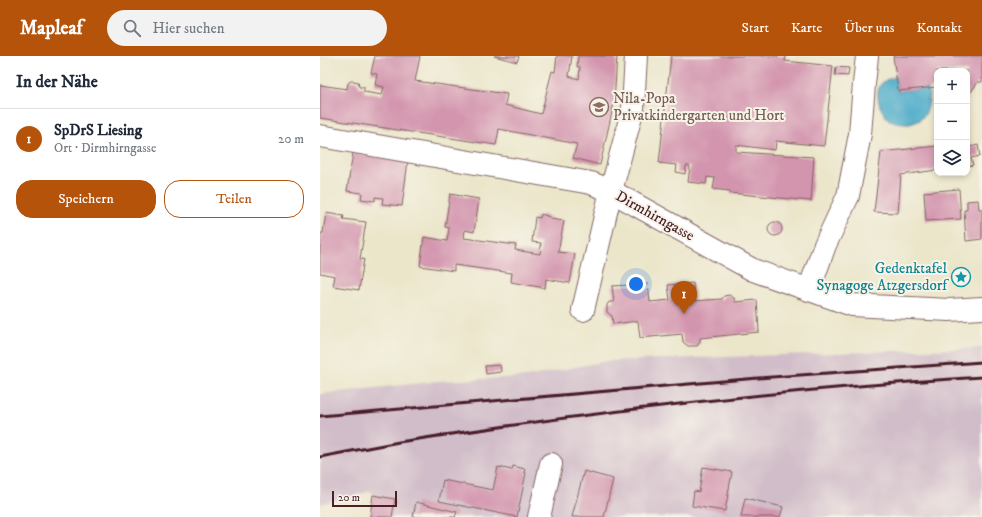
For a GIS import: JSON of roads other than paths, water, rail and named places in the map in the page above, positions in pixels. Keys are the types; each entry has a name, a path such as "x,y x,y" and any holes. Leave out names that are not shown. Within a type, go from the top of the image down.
{"street":[{"path":"583,310 611,191 633,108 636,56"},
{"path":"808,290 825,245 848,196 860,134 868,56"},
{"name":"Dirmhirngasse","path":"320,136 591,183 611,191 753,270 852,305 949,310 982,308"},
{"path":"539,517 551,464"}],"water":[{"path":"896,77 898,91 928,88 929,100 927,111 924,116 915,122 900,124 893,122 889,120 880,106 878,95 879,87 890,78"}],"railway":[{"path":"320,416 758,378 982,362"},
{"path":"320,457 399,442 617,411 836,388 982,377"}],"place":[{"name":"Nila-Popa Privatkindergarten und Hort","path":"599,107"},
{"name":"Gedenktafel Synagoge Atzgersdorf","path":"961,277"},
{"name":"SpDrS Liesing","path":"684,314"}]}
